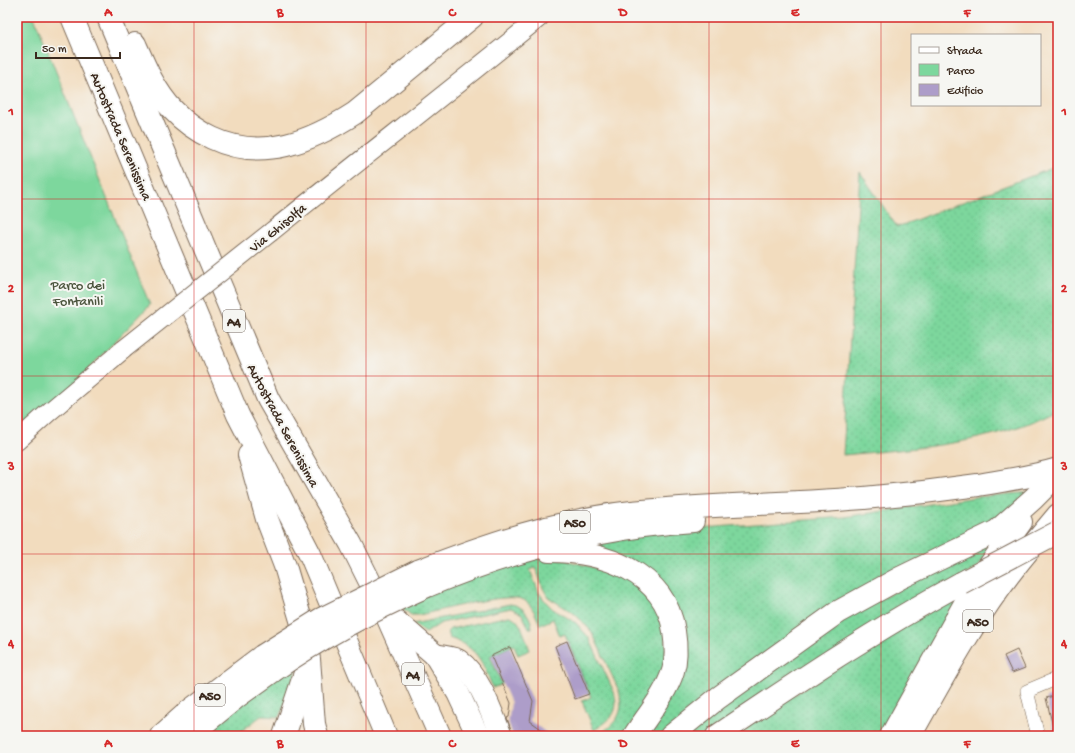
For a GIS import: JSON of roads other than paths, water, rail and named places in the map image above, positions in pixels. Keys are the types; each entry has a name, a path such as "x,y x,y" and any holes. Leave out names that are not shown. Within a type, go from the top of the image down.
{"highway":[{"name":"Autostrada Serenissima","path":"72,17 238,415 310,554 386,736"},
{"name":"Autostrada Serenissima","path":"108,17 268,399 351,544 385,612 440,736"},
{"path":"124,17 147,71 159,92 181,118 202,133 222,143 242,148 264,149 301,142 336,126 355,113 472,17"},
{"path":"238,415 267,519 293,593 310,659 314,724 317,736"},
{"path":"671,736 718,698 838,612 900,578 997,531 1057,474"},
{"path":"891,736 974,587 1004,544 1057,474"},
{"name":"A50","path":"160,736 189,712 267,663 321,619 422,578 513,538 565,524 630,512 732,504 873,498 1057,474"},
{"path":"422,578 457,573 518,553 571,539 634,528 683,522 772,517 873,498"},
{"name":"A50","path":"910,736 943,678 992,599 1058,515"},
{"path":"717,736 862,639 961,583 1058,532"},
{"path":"518,553 561,551 608,559 625,566 646,580 663,601 673,627 676,655 673,670 660,696 634,736"},
{"path":"385,612 435,655 458,693 478,736"},
{"path":"435,655 457,660 465,666 481,692 501,736"},
{"path":"284,736 310,659"},
{"path":"189,736 238,696 267,663"}],"street":[{"name":"Via Ghisolfa","path":"17,441 124,349 398,130 448,93 540,17"},
{"path":"1038,736 1027,691 1058,678"}],"park label":[{"name":"Parco dei Fontanili","path":"78,292"}]}
